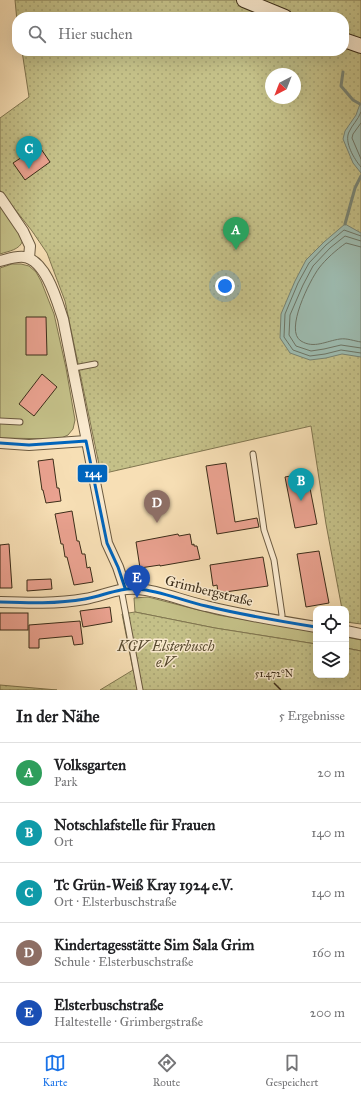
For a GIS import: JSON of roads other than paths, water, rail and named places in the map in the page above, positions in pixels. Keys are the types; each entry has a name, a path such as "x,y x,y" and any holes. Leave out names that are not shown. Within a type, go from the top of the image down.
{"street":[{"path":"244,0 273,12"},
{"path":"349,42 361,46"},
{"path":"0,197 24,231 30,246 29,258"},
{"path":"0,261 18,257 29,258 41,266 53,291 63,319 74,368 86,441 107,543 118,567 123,588"},
{"path":"0,443 29,444 86,441"},
{"name":"Grimbergstraße","path":"0,602 24,603 84,600 102,596 123,588 155,592 188,602 242,615 313,626"},
{"path":"349,632 361,634"}],"lane":[{"path":"74,368 95,364"},
{"path":"0,421 20,422"},
{"path":"253,454 264,530 274,560 282,615 281,621"},
{"path":"123,588 140,690"}],"water":[{"path":"360,104 361,173 353,163 343,139 345,131 356,115"},
{"path":"345,224 361,233 361,357 342,354 310,360 290,353 280,338 281,314 306,260"}],"waterway":[{"path":"343,72 341,86 353,100 360,104"},
{"path":"345,224 355,188 361,176"}],"place":[{"name":"Tc Grün-Weiß Kray 1924 e.V.","path":"29,169"},
{"name":"Volksgarten","path":"236,250"},
{"name":"Notschlafstelle für Frauen","path":"301,501"},
{"name":"Kindertagesstätte Sim Sala Grim","path":"157,523"},
{"name":"Elsterbuschstraße","path":"137,598"}],"park label":[{"name":"KGV Elsterbusch e.V.","path":"166,654"}]}
